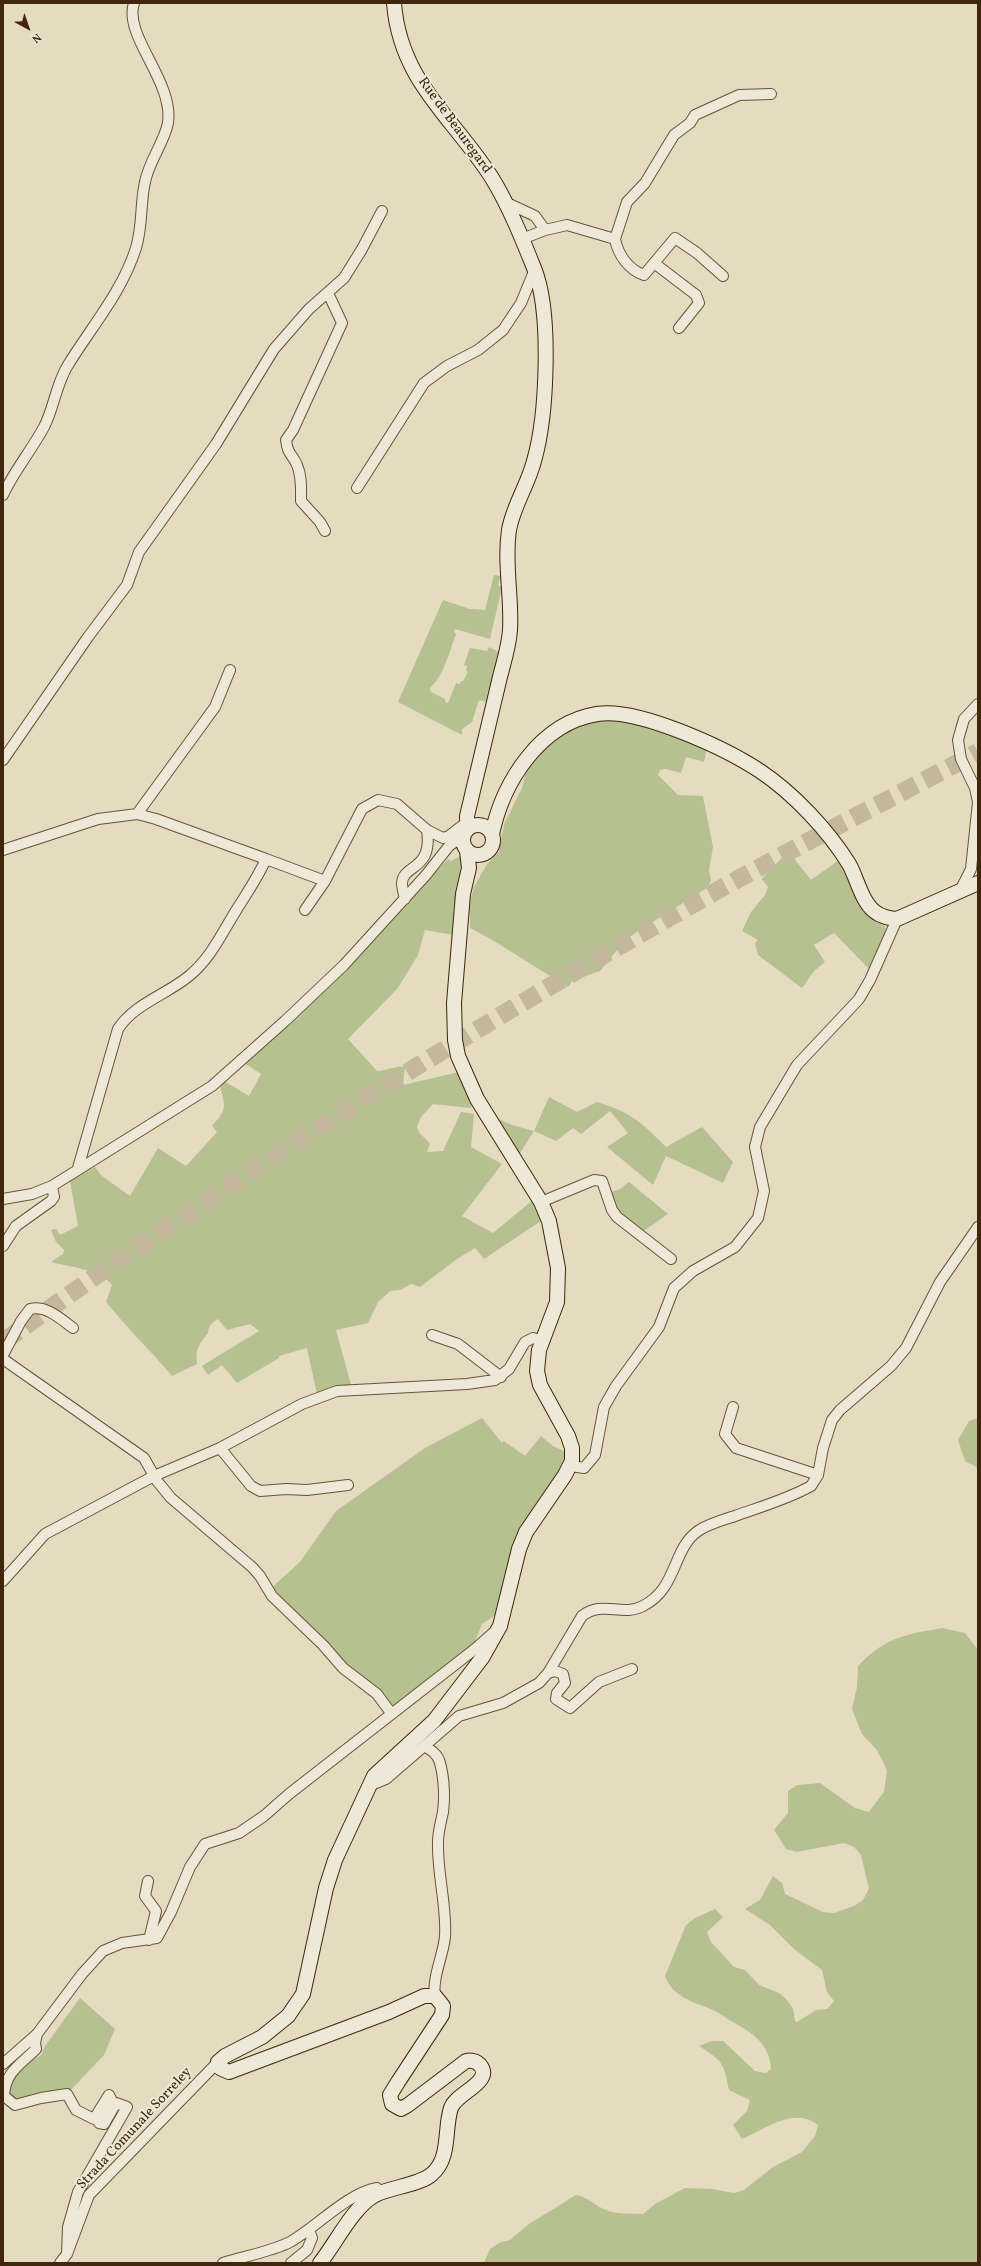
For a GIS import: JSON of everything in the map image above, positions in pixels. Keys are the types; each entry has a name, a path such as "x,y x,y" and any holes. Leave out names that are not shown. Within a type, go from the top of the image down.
{"street":[{"path":"3,495 44,427 66,367 105,312 122,281 136,248 142,218 145,182 151,162 161,143 168,124 169,108 164,89 137,33 133,20 134,3"},
{"name":"Rue de Beauregard","path":"394,3 402,41 421,86 481,163 505,202 535,269 541,287 545,341 544,390 540,430 534,462 517,502 509,529 507,556 510,630 472,803 474,816 473,834"},
{"path":"723,276 697,253 675,238 644,275 634,272 617,250 615,239 627,202 645,183 674,135 690,123 695,115 739,95 771,94"},
{"path":"505,202 535,216 545,230"},
{"path":"3,760 88,637 127,585 139,552 216,444 274,349 309,309 344,278 362,249 382,211"},
{"path":"522,239 545,230 567,225 615,239"},
{"path":"654,263 696,296 699,303 679,328"},
{"path":"357,488 424,383 447,366 478,350 503,330 521,303 535,269"},
{"path":"325,531 320,522 301,500 301,480 297,464 288,453 286,440 293,430 342,323 328,293"},
{"path":"137,814 215,707 230,670"},
{"path":"961,889 971,869 978,802 975,788 961,760 958,740 964,719 978,704"},
{"path":"3,1199 32,1194 52,1186 78,1168 212,1086 285,1022 344,964 405,899 454,842 473,834 496,814 517,771 547,738 569,722 597,714 617,713 688,734 713,744 760,771 785,790 811,815 846,859 866,902 874,911 884,917 897,919 961,889 978,883"},
{"path":"305,910 325,881 362,809 378,800 396,804 427,830 443,838 473,834 493,845 485,853 468,878"},
{"path":"3,850 98,819 137,814 156,819 325,881"},
{"path":"405,899 402,883 403,878 422,862 426,855 429,844 427,830"},
{"path":"473,834 475,855 485,853"},
{"path":"435,1996 424,1996 388,2012 229,2072 220,2068 218,2062 225,2056 262,2037 288,2016 303,1994 326,1888 335,1860 374,1776 434,1721 482,1658 500,1626 519,1549 526,1532 571,1466 572,1448 568,1436 540,1385 537,1371 537,1359 542,1341 557,1302 558,1268 549,1221 541,1202 484,1112 458,1056 454,1003 463,894 468,878 473,834"},
{"path":"78,1168 118,1029 130,1014 178,984 197,969 209,956 258,876 266,859"},
{"path":"571,1466 584,1468 595,1455 604,1408 616,1386 659,1327 674,1288 693,1271 735,1247 758,1218 764,1190 755,1147 760,1127 797,1065 858,999 870,980 897,919"},
{"path":"541,1202 594,1180 602,1181 612,1210 617,1217 671,1259"},
{"path":"3,1246 16,1226 51,1201 54,1197 52,1186"},
{"path":"369,1786 386,1779 459,1716 488,1708 515,1697 539,1683 548,1673 582,1616 591,1610 603,1608 629,1610 643,1606 669,1581 681,1553 698,1531 811,1486 818,1475 823,1448 832,1420 840,1410 891,1366 906,1348 940,1282 978,1228"},
{"path":"3,1355 21,1321 30,1310 41,1308 59,1317 74,1328"},
{"path":"432,1335 449,1339 458,1344 501,1377"},
{"path":"3,1582 45,1534 154,1476 220,1448 302,1404 326,1394 352,1389 392,1389 488,1382 501,1377 509,1369 525,1342 533,1338 542,1341"},
{"path":"3,1359 144,1458 154,1476 172,1498 252,1568 260,1576 272,1596 324,1645 343,1668 377,1694 391,1713"},
{"path":"733,1407 725,1434 736,1448 818,1475"},
{"path":"220,1448 251,1486 260,1491 286,1489 307,1490 348,1485"},
{"path":"3,2064 37,2034 82,1974 103,1951 122,1943 157,1938 171,1912 190,1867 205,1844 239,1834 264,1816 289,1794 391,1713 475,1649 500,1626"},
{"path":"548,1673 555,1671 563,1674 565,1683 557,1693 556,1699 570,1708 599,1682 632,1669"},
{"path":"320,2263 364,2203 385,2190 427,2177 436,2170 444,2152 452,2106 457,2098 484,2076 484,2071 479,2064 470,2060 466,2061 408,2106 401,2109 392,2104 390,2095 442,2014 443,2006 435,1996 433,1985 440,1966 445,1936 445,1904 438,1842 443,1811 443,1786 440,1762 434,1752 424,1746"},
{"path":"148,1881 145,1896 156,1911 149,1940"},
{"path":"37,2034 34,2043 36,2049 10,2074 5,2086 4,2096 15,2105 40,2098 67,2094 76,2110 94,2119 109,2095 111,2099 99,2123 104,2124 116,2103 127,2107 78,2192 68,2227 68,2254"},
{"name":"Strada Comunale Sorreley","path":"60,2263 68,2254 89,2195 218,2062"},
{"path":"223,2263 288,2243 309,2230 338,2207 376,2188 385,2190"},
{"path":"291,2263 307,2250 312,2238 309,2230"}],"green space":[{"path":"494,575 501,576 498,585 502,587 490,639 455,629 454,632 456,634 446,663 439,677 430,688 431,692 445,699 445,702 448,703 456,683 460,684 468,672 466,670 467,666 464,665 470,648 487,651 489,647 500,653 487,702 479,700 472,722 462,729 462,735 398,702 443,600 470,609 485,610"},
{"path":"617,718 643,724 707,748 704,762 686,757 681,773 666,769 660,770 658,775 678,795 703,796 713,847 709,870 711,881 707,888 635,933 622,944 600,971 573,980 568,987 489,938 470,928 470,901 474,887 487,864 499,852 504,824 522,788 527,767 544,747 576,725 595,719"},
{"path":"788,851 811,880 839,860 862,907 868,915 884,926 887,931 869,969 834,933 814,945 825,962 814,971 802,988 758,955 755,943 758,940 742,931 751,912 765,895 768,887 762,879"},
{"path":"462,855 454,935 425,930 418,955 397,989 348,1039 377,1071 405,1067 403,1085 459,1072 468,1091 466,1094 472,1105 471,1108 433,1104 421,1117 417,1127 419,1132 430,1144 427,1152 443,1151 461,1112 474,1114 471,1147 502,1164 462,1216 493,1233 534,1199 544,1219 484,1259 475,1248 457,1259 420,1287 411,1284 400,1290 390,1291 378,1302 368,1323 336,1330 351,1385 317,1394 307,1348 279,1356 279,1358 237,1383 222,1365 208,1375 202,1366 259,1331 250,1324 227,1330 218,1319 211,1325 208,1333 198,1347 197,1364 172,1376 106,1302 112,1285 107,1280 92,1272 51,1262 63,1254 64,1250 56,1242 51,1230 56,1229 60,1235 78,1226 70,1181 95,1167 102,1176 130,1196 158,1148 186,1166 217,1132 212,1126 221,1115 224,1107 220,1085 224,1081 249,1096 261,1074 244,1063 415,894 448,859 451,861"},
{"path":"549,1097 577,1112 597,1102 619,1110 635,1119 666,1147 702,1127 733,1162 723,1183 666,1156 653,1185 607,1147 628,1133 610,1111 581,1134 573,1128 556,1141 534,1131"},
{"path":"492,1116 512,1125 534,1131 517,1158"},
{"path":"629,1182 668,1214 642,1232 618,1213 609,1193 620,1189"},
{"path":"482,1418 502,1443 504,1441 525,1456 541,1436 553,1446 568,1453 567,1461 522,1529 500,1612 482,1624 474,1644 395,1705 392,1705 375,1687 344,1666 270,1589 300,1562 336,1511 425,1448"},
{"path":"978,1418 978,1468 965,1461 958,1440 969,1421"},
{"path":"942,1628 965,1633 978,1650 978,2263 484,2263 490,2249 499,2243 510,2240 529,2224 576,2195 585,2198 610,2212 643,2214 655,2204 685,2188 712,2189 734,2193 744,2190 773,2167 802,2152 815,2136 818,2125 809,2120 790,2118 770,2125 742,2139 733,2125 747,2111 750,2100 729,2090 721,2064 699,2046 712,2041 723,2041 755,2071 766,2073 771,2069 767,2052 758,2039 751,2033 716,2011 690,2001 678,1994 668,1983 665,1976 686,1925 695,1918 715,1909 723,1917 707,1932 711,1942 734,1967 745,1970 759,1985 779,1993 787,2000 793,2009 795,2021 797,2022 816,2010 827,2009 834,2001 827,1992 822,1970 794,1949 770,1925 745,1909 760,1900 773,1876 782,1883 785,1894 823,1912 834,1913 854,1906 863,1900 869,1889 861,1855 854,1847 844,1843 797,1852 786,1849 774,1830 788,1813 788,1791 797,1785 820,1783 855,1808 869,1812 884,1792 887,1770 877,1750 862,1734 852,1709 857,1687 858,1666 868,1656 887,1643 906,1635"},
{"path":"80,1998 115,2029 104,2055 67,2094 15,2105 5,2086 10,2074 41,2055 45,2046"}],"tunnel":[{"path":"3,1342 89,1281 265,1162 445,1049 628,941 720,889 978,752"}]}
